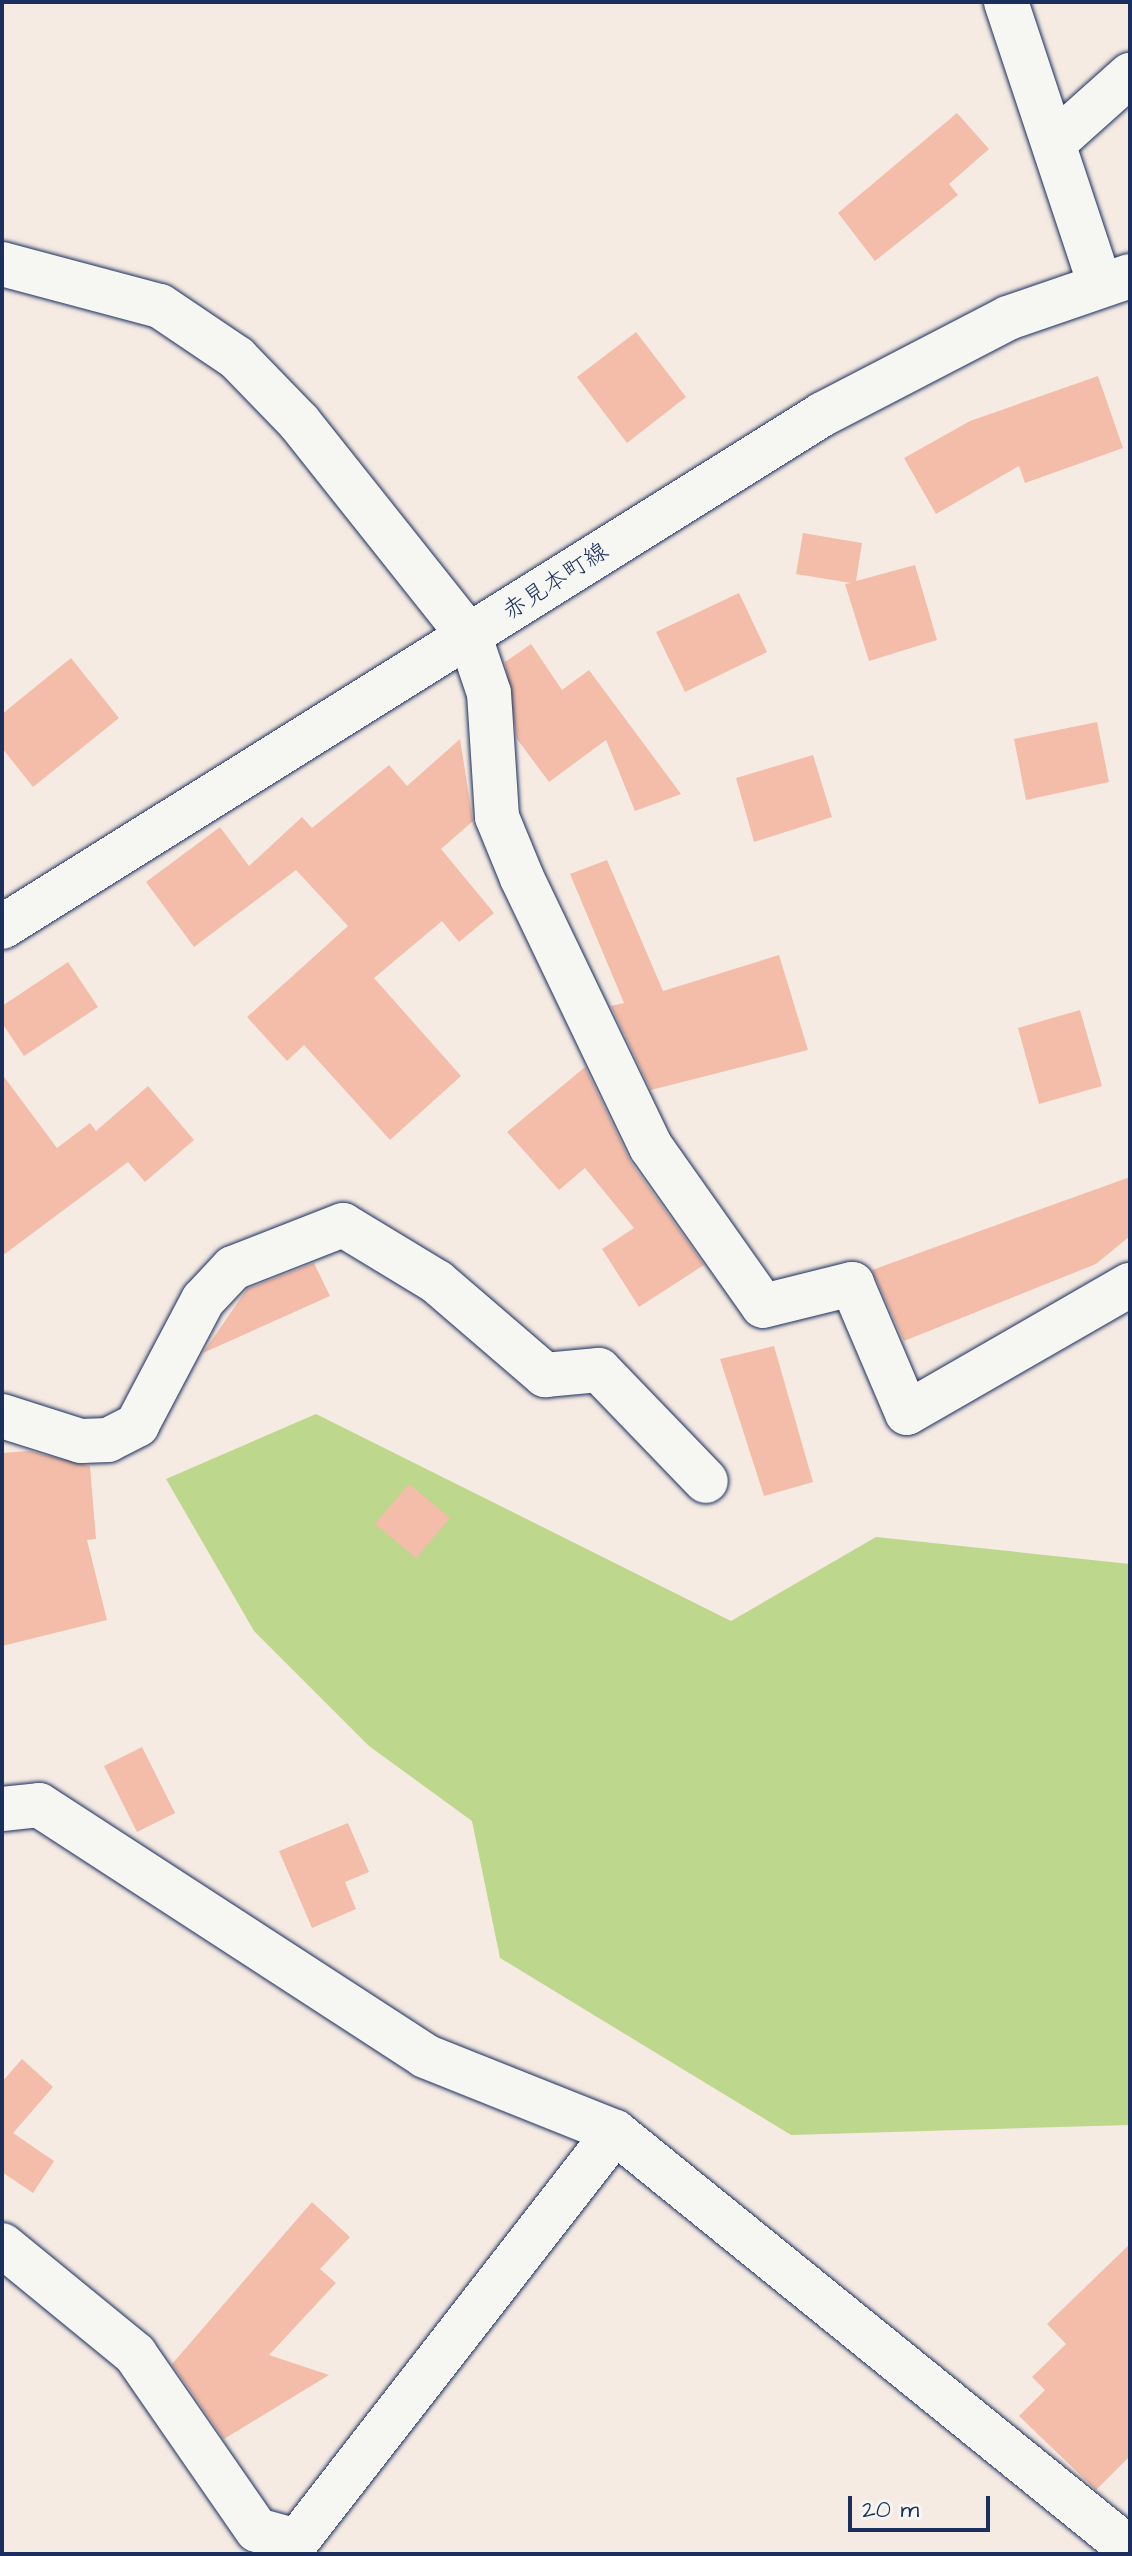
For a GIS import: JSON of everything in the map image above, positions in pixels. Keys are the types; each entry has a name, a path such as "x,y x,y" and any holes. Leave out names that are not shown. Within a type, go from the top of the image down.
{"main road":[{"path":"1006,2 1055,142 1115,280"},
{"path":"1055,142 1130,75"},
{"path":"2,264 160,306 237,358 299,422 470,637 489,693 497,817 522,878 651,1147 763,1306 852,1284 907,1413 1130,1285"},
{"name":"赤見本町線","path":"2,927 823,414 1008,318 1115,280"},
{"path":"2,1416 81,1441 108,1440 137,1425 203,1300 233,1268 343,1225 437,1282 545,1375 599,1370 706,1481"},
{"path":"2,1809 39,1805 425,2056 615,2132 1130,2549"},
{"path":"2,2245 135,2354 257,2530 297,2541 615,2132"}],"green space":[{"path":"316,1414 731,1621 876,1537 1130,1564 1130,2125 791,2135 500,1958 472,1821 369,1746 254,1631 166,1479"}],"building":[{"path":"957,113 989,149 949,184 958,195 875,261 838,213"},
{"path":"636,332 686,397 627,443 577,377"},
{"path":"1098,376 1123,448 1025,483 1019,466 936,514 904,458 970,421"},
{"path":"803,533 862,543 856,581 915,565 937,640 869,661 845,584 851,583 796,574"},
{"path":"739,593 767,652 685,692 656,632"},
{"path":"531,644 562,690 589,670 681,794 635,811 606,740 549,782 517,739 505,662"},
{"path":"71,658 119,718 33,787 2,748 2,714"},
{"path":"1097,722 1109,782 1026,800 1014,739"},
{"path":"460,739 473,821 441,849 494,913 459,942 442,921 374,978 461,1076 390,1140 304,1045 287,1061 247,1017 348,926 296,870 194,947 146,882 220,827 249,866 302,817 312,828 389,765 407,786"},
{"path":"813,755 832,817 754,842 736,778"},
{"path":"607,860 663,991 779,955 808,1050 651,1090 611,1006 624,1003 570,874"},
{"path":"68,962 98,1007 24,1056 2,1023 2,1006"},
{"path":"1080,1010 1102,1086 1039,1104 1018,1028"},
{"path":"585,1067 630,1161 704,1265 639,1307 602,1249 634,1228 585,1168 559,1190 507,1132"},
{"path":"2,1074 57,1148 90,1123 96,1131 148,1086 194,1140 145,1182 128,1162 2,1256"},
{"path":"1130,1177 1130,1236 1096,1264 904,1341 872,1270"},
{"path":"314,1263 330,1296 203,1353 247,1289"},
{"path":"774,1346 813,1482 764,1496 720,1359"},
{"path":"29,1451 90,1466 96,1539 87,1540 107,1620 2,1646 2,1453"},
{"path":"409,1484 450,1518 416,1558 375,1524"},
{"path":"142,1747 175,1813 137,1832 104,1766"},
{"path":"348,1823 369,1872 345,1882 356,1909 312,1928 279,1851"},
{"path":"22,2059 53,2087 13,2133 54,2161 33,2193 2,2172 2,2082"},
{"path":"312,2202 350,2237 320,2269 336,2283 269,2355 329,2375 224,2439 172,2364"},
{"path":"1130,2244 1130,2456 1096,2490 1019,2416 1045,2390 1032,2377 1066,2344 1047,2324"}]}
